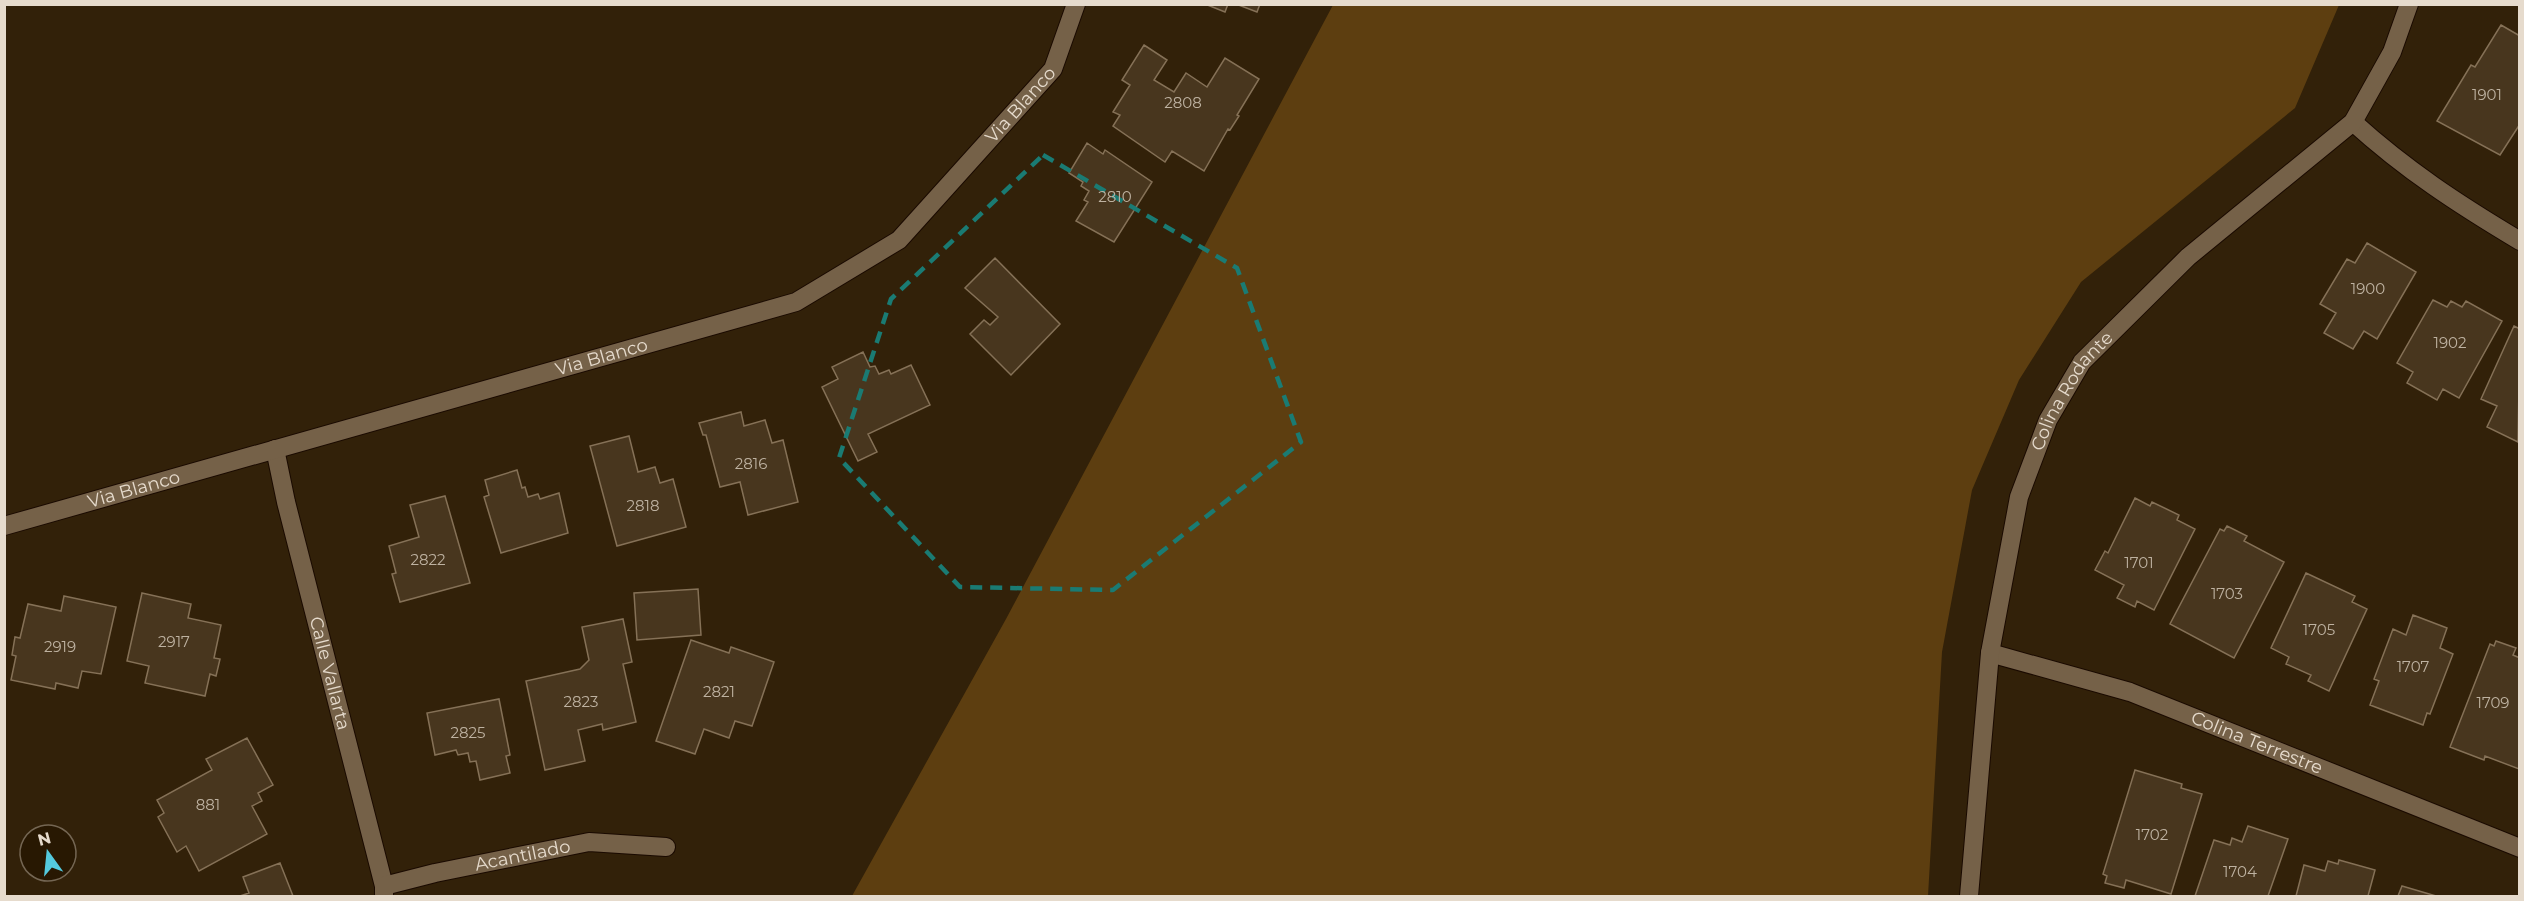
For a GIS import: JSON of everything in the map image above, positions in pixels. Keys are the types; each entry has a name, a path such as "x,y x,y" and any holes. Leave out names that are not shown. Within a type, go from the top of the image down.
{"street":[{"name":"Via Blanco","path":"4,526 796,302 899,240 1053,69 1076,4"},
{"name":"Colina Rodante","path":"1969,897 1990,653 2019,497 2048,420 2082,362 2188,257 2353,122 2392,52 2409,4"},
{"path":"2353,122 2392,158 2453,201 2520,241"},
{"name":"Calle Vallarta","path":"275,449 286,502 384,891"},
{"name":"Colina Terrestre","path":"1990,653 2130,692 2520,848"},
{"name":"Acantilado","path":"384,891 435,873 589,842 666,847"}],"highlighted area":[{"path":"1043,155 1237,268 1301,442 1113,590 960,587 839,458 891,299"}],"shaded area":[{"path":"1333,5 2339,5 2295,108 2081,282 2019,380 1972,490 1942,652 1928,896 852,896 1006,619"}],"building":[{"path":"1205,4 1228,4 1225,12"},
{"path":"1236,4 1260,4 1257,12"},
{"path":"2501,25 2520,36 2520,124 2500,155 2437,121 2471,65 2475,67"},
{"path":"1144,45 1167,60 1154,80 1174,92 1186,73 1207,87 1225,58 1259,79 1237,115 1239,116 1230,130 1228,129 1204,171 1172,151 1165,162 1113,126 1120,115 1113,112 1130,85 1122,80"},
{"path":"1087,143 1103,154 1105,150 1152,182 1114,242 1076,221 1088,202 1084,200 1089,191 1081,186 1083,182 1069,173"},
{"path":"2367,243 2416,272 2377,339 2364,331 2353,349 2324,333 2336,313 2320,304 2347,259 2355,263"},
{"path":"995,258 1060,324 1011,375 970,334 984,320 990,325 998,317 965,288"},
{"path":"2433,300 2447,307 2451,301 2462,307 2466,301 2502,321 2459,398 2443,389 2437,400 2407,383 2413,372 2397,363"},
{"path":"2514,326 2520,329 2518,442 2487,427 2497,406 2481,399"},
{"path":"863,352 870,367 875,366 879,374 889,370 891,374 911,365 930,405 868,434 877,452 858,461 822,387 838,379 832,367"},
{"path":"741,412 744,426 765,420 772,443 783,440 798,502 748,515 740,482 720,487 706,435 703,435 699,423"},
{"path":"629,436 638,472 655,467 660,483 673,479 686,527 617,546 590,446"},
{"path":"517,470 522,488 525,487 528,497 538,494 540,499 559,493 568,533 501,553 484,497 489,495 485,480"},
{"path":"445,496 470,583 400,602 392,574 396,573 389,546 419,537 410,505"},
{"path":"2135,498 2150,506 2152,502 2179,515 2177,520 2195,529 2154,610 2137,601 2135,607 2117,598 2124,585 2095,570 2105,551 2108,553"},
{"path":"2227,526 2247,536 2244,541 2284,562 2234,658 2170,624 2220,529 2224,531"},
{"path":"2306,573 2355,596 2352,602 2367,609 2329,691 2308,681 2311,675 2286,664 2289,657 2271,648"},
{"path":"698,589 701,635 637,640 634,593"},
{"path":"142,593 191,604 188,618 221,625 214,658 220,659 216,676 210,674 205,696 145,683 149,666 127,661"},
{"path":"64,596 116,607 101,674 82,671 78,688 56,683 55,689 11,680 16,656 12,655 15,637 20,638 28,604 61,611"},
{"path":"2413,615 2447,628 2440,648 2453,654 2430,714 2427,713 2423,725 2370,705 2379,681 2374,679 2393,629 2406,635"},
{"path":"623,619 632,662 623,664 636,722 603,730 602,724 578,730 585,761 545,770 526,681 580,669 589,660 582,627"},
{"path":"691,640 729,653 731,647 774,662 752,726 735,721 729,738 704,729 695,754 656,741"},
{"path":"2496,641 2516,648 2513,655 2520,658 2519,769 2485,756 2484,760 2450,747 2490,644 2494,646"},
{"path":"499,699 510,755 506,756 510,773 480,780 476,761 470,762 468,753 458,755 456,750 435,755 427,713"},
{"path":"247,738 273,785 258,793 262,801 252,806 267,834 199,871 186,846 177,852 158,817 164,813 157,800 212,770 206,759"},
{"path":"2135,770 2182,784 2181,788 2202,794 2171,894 2126,880 2124,888 2105,883 2107,876 2103,874"},
{"path":"2248,826 2288,839 2268,896 2195,896 2214,840 2230,845 2232,838 2242,842"},
{"path":"2339,860 2375,870 2368,896 2296,896 2304,865 2325,871 2328,861 2338,864"},
{"path":"280,863 293,896 240,896 249,893 243,877"},
{"path":"2402,886 2436,896 2398,896"}]}
